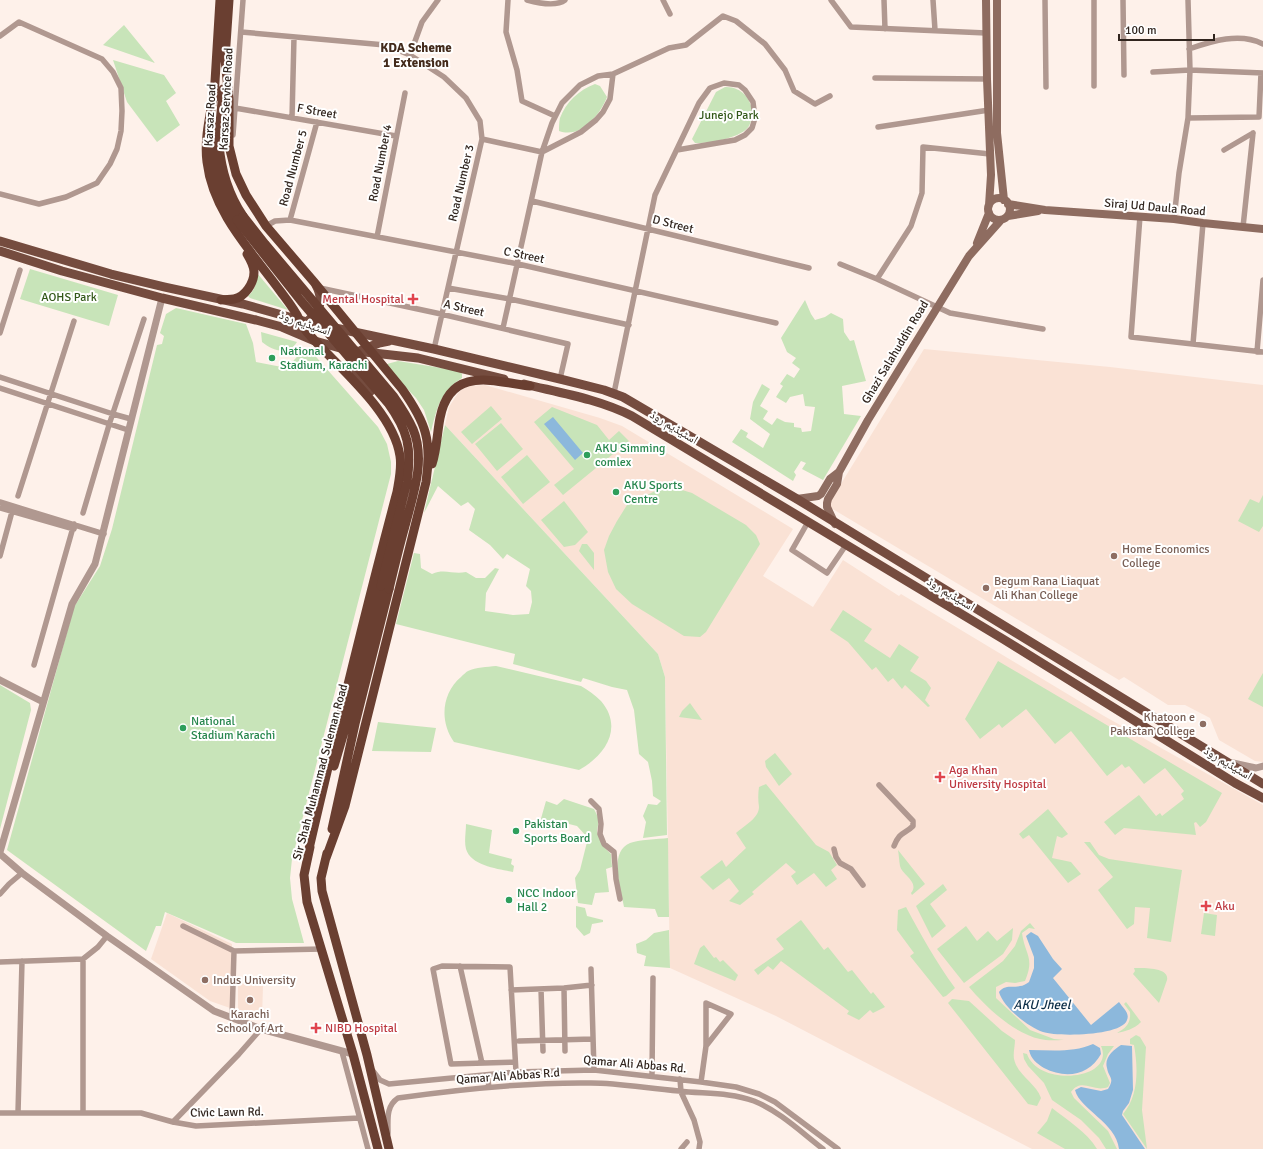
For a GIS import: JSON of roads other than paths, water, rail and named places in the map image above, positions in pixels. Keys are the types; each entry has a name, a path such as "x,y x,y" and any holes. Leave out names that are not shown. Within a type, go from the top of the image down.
{"highway":[{"path":"220,0 214,93 206,141 207,163 216,196 251,261 254,272 250,285 244,294 235,299 220,300"},
{"path":"229,0 225,59 229,100 229,146 236,174 246,195 266,226 414,405 423,423 428,443 429,463 427,478"},
{"name":"Karsaz Road","path":"225,59 219,143 222,166 238,207 240,218"},
{"name":"Karsaz Road","path":"214,93 213,142 219,181 227,202 240,218"},
{"path":"240,218 394,397 413,430 417,447 418,467 416,485 385,587"},
{"path":"234,231 281,292 315,341 343,370 386,421 396,439 400,457 400,475 338,721 308,853"},
{"path":"326,858 345,806 427,478 434,458 442,407 447,397 456,388 466,382 478,380 530,386"},
{"name":"Sir Shah Muhammad Suleman Road","path":"378,1149 322,948 307,902 304,875 308,853 385,587"},
{"name":"Sir Shah Muhammad Suleman Road","path":"385,587 321,878 322,891 370,1068 388,1147"}],"main road":[{"name":"Ghazi Salahuddin Road","path":"976,248 989,209 991,175 987,79 986,0"},
{"path":"997,0 997,133 1006,202 1010,209 1004,218 996,220 992,217 989,209 996,199 1006,202"},
{"name":"Siraj Ud Daula Road","path":"1006,202 1045,210 1140,216 1263,229"},
{"name":"Siraj Ud Daula Road","path":"1004,218 1045,210"},
{"name":"Ghazi Salahuddin Road","path":"797,499 814,497 821,494 830,480 839,472 868,420 937,307 976,248 1004,218"},
{"name":"اسٹیڈیم روڈ","path":"0,241 111,274 220,300 303,322 434,349 614,393 634,403 797,499 835,524 1263,784"},
{"name":"اسٹیڈیم روڈ","path":"0,251 62,271 162,298 282,327 315,341 347,350 367,350 418,358 596,402 618,410 710,463 1117,709 1235,783 1263,798"},
{"path":"282,327 293,327 317,312 320,296 316,285"},
{"path":"386,421 379,404 357,376 354,367 355,358 379,343 394,340"},
{"name":"Ghazi Salahuddin Road","path":"835,524 827,507 827,503 837,484 839,472"},
{"path":"1117,709 1124,699"}],"street":[{"name":"Karsaz Service Road","path":"236,174 233,138 243,0"},
{"path":"410,55 422,22 438,0"},
{"path":"508,0 506,32 517,70 522,101 555,116"},
{"path":"527,0 560,4 565,0"},
{"path":"663,0 670,14"},
{"path":"831,0 851,27 986,32"},
{"path":"884,0 885,29"},
{"path":"934,0 935,30"},
{"path":"1045,0 1046,87"},
{"path":"1094,0 1094,86"},
{"path":"1123,0 1124,75"},
{"path":"1174,219 1179,173 1188,118 1190,50 1188,0"},
{"path":"503,328 542,152 555,116 562,103 580,85 598,76 613,74 669,48 686,45 723,16 736,22 765,44 785,70 794,91 815,104 830,96"},
{"path":"0,36 19,22 102,59 113,72 121,88 122,111 121,131 117,149 110,164 97,183 66,198 39,204 0,194"},
{"name":"Road Number 3","path":"241,32 385,45 410,55 444,77 466,98 480,121 482,140 434,349"},
{"path":"292,118 294,37"},
{"path":"1190,50 1203,44 1244,37 1263,44"},
{"path":"1153,72 1190,70 1262,73 1259,117 1188,118"},
{"path":"482,140 542,152 581,132 596,120 603,112 610,99 613,74"},
{"path":"875,78 987,79"},
{"path":"614,393 655,195 699,103 710,88 724,83 740,85 745,90 753,102 755,118 752,128 745,135 735,140 677,150"},
{"name":"Road Number 4","path":"377,237 405,93"},
{"name":"F Street","path":"235,108 396,136"},
{"path":"878,126 989,110"},
{"name":"Road Number 5","path":"290,220 316,122"},
{"path":"1224,150 1253,133 1244,227"},
{"path":"877,279 911,226 922,193 923,147 990,154"},
{"name":"D Street","path":"532,201 809,268"},
{"path":"1140,216 1130,337 1260,352 1263,280"},
{"name":"C Street","path":"266,226 275,221 290,220 518,264 776,323"},
{"path":"1193,344 1203,223"},
{"path":"840,264 877,279 950,314 1043,329"},
{"path":"0,333 20,270"},
{"name":"A Street","path":"316,285 568,344 560,379"},
{"path":"448,288 510,299 629,325"},
{"path":"162,298 128,430 104,534 95,564 72,604 0,853 22,873 107,936 214,1011 261,1029 352,1054"},
{"path":"83,513 109,425 144,319"},
{"path":"18,496 74,321"},
{"path":"0,377 131,419"},
{"path":"0,388 128,430"},
{"path":"0,502 13,509"},
{"path":"0,508 13,509 104,534"},
{"path":"0,556 13,509"},
{"path":"808,522 792,550 828,573 846,545"},
{"path":"34,665 73,526"},
{"path":"0,680 43,702"},
{"path":"1223,760 1256,768 1263,766"},
{"path":"879,785 913,821 913,826 909,830 902,832 897,838 894,846"},
{"path":"591,801 599,809 601,824 600,834 604,844 614,852 616,879 620,899"},
{"path":"834,849 836,858 840,863 851,869 863,885"},
{"path":"0,894 22,873"},
{"path":"183,926 234,951 322,948"},
{"path":"0,962 83,959 98,947 107,936"},
{"path":"232,1018 234,951"},
{"path":"83,959 84,1113"},
{"path":"18,1113 22,961"},
{"path":"515,1062 451,1064 433,969 442,966 510,967 516,1072"},
{"path":"460,966 482,1063"},
{"path":"591,969 594,1070"},
{"path":"652,1076 653,978"},
{"path":"511,990 564,988 592,985"},
{"path":"564,988 565,1051"},
{"path":"541,989 543,1051"},
{"path":"701,1082 706,1046 706,1003 731,1014 706,1046"},
{"path":"173,1122 240,1054 261,1029"},
{"path":"519,1040 593,1039"},
{"path":"342,1052 368,1149"},
{"name":"Qamar Ali Abbas Rd.","path":"370,1068 380,1080 389,1084 516,1072 594,1070 680,1079 736,1087 759,1094 775,1102 838,1149"},
{"path":"487,1075 489,1087"},
{"path":"680,1079 681,1092 694,1120 700,1142 699,1149"},
{"name":"Qamar Ali Abbas R.d","path":"388,1147 389,1111 392,1102 398,1098 517,1084 592,1083 681,1092 726,1094 754,1101 778,1115 823,1149"},
{"name":"Civic Lawn Rd.","path":"0,1114 141,1113 173,1122 196,1126 359,1118"},
{"path":"681,1149 687,1142"}],"water":[{"path":"553,417 583,453 575,460 544,424"},
{"name":"AKU Jheel","path":"1031,932 1038,936 1053,959 1062,969 1053,978 1091,1025 1119,1002 1128,1015 1127,1020 1123,1025 1114,1029 1088,1034 1050,1034 1030,1026 1005,1004 999,992 1001,990 1006,987 1021,986 1029,982 1034,968 1034,957 1026,936"},
{"path":"1093,1044 1100,1048 1101,1054 1096,1061 1083,1071 1068,1074 1060,1074 1044,1068 1034,1060 1029,1050 1069,1050 1078,1049"},
{"path":"1121,1045 1132,1046 1133,1090 1129,1103 1122,1115 1145,1149 1119,1149 1112,1131 1084,1104 1078,1097 1075,1090 1081,1087 1101,1091 1108,1089 1111,1078 1106,1064 1112,1052"}],"place":[{"name":"Mental Hospital","path":"413,299"},
{"name":"National Stadium, Karachi","path":"272,358"},
{"name":"AKU Simming comlex","path":"587,455"},
{"name":"AKU Sports Centre","path":"616,492"},
{"name":"Home Economics College","path":"1114,556"},
{"name":"Begum Rana Liaquat Ali Khan College","path":"986,588"},
{"name":"Khatoon e Pakistan College","path":"1203,724"},
{"name":"National Stadium Karachi","path":"183,728"},
{"name":"Aga Khan University Hospital","path":"940,777"},
{"name":"Pakistan Sports Board","path":"516,831"},
{"name":"NCC Indoor Hall 2","path":"509,900"},
{"name":"Aku","path":"1206,906"},
{"name":"Indus University","path":"205,980"},
{"name":"Karachi School of Art","path":"250,1000"},
{"name":"NIBD Hospital","path":"316,1028"}],"district":[{"name":"KDA Scheme 1 Extension","path":"416,54"}],"park label":[{"name":"Junejo Park","path":"729,115"},
{"name":"AOHS Park","path":"69,297"}]}
